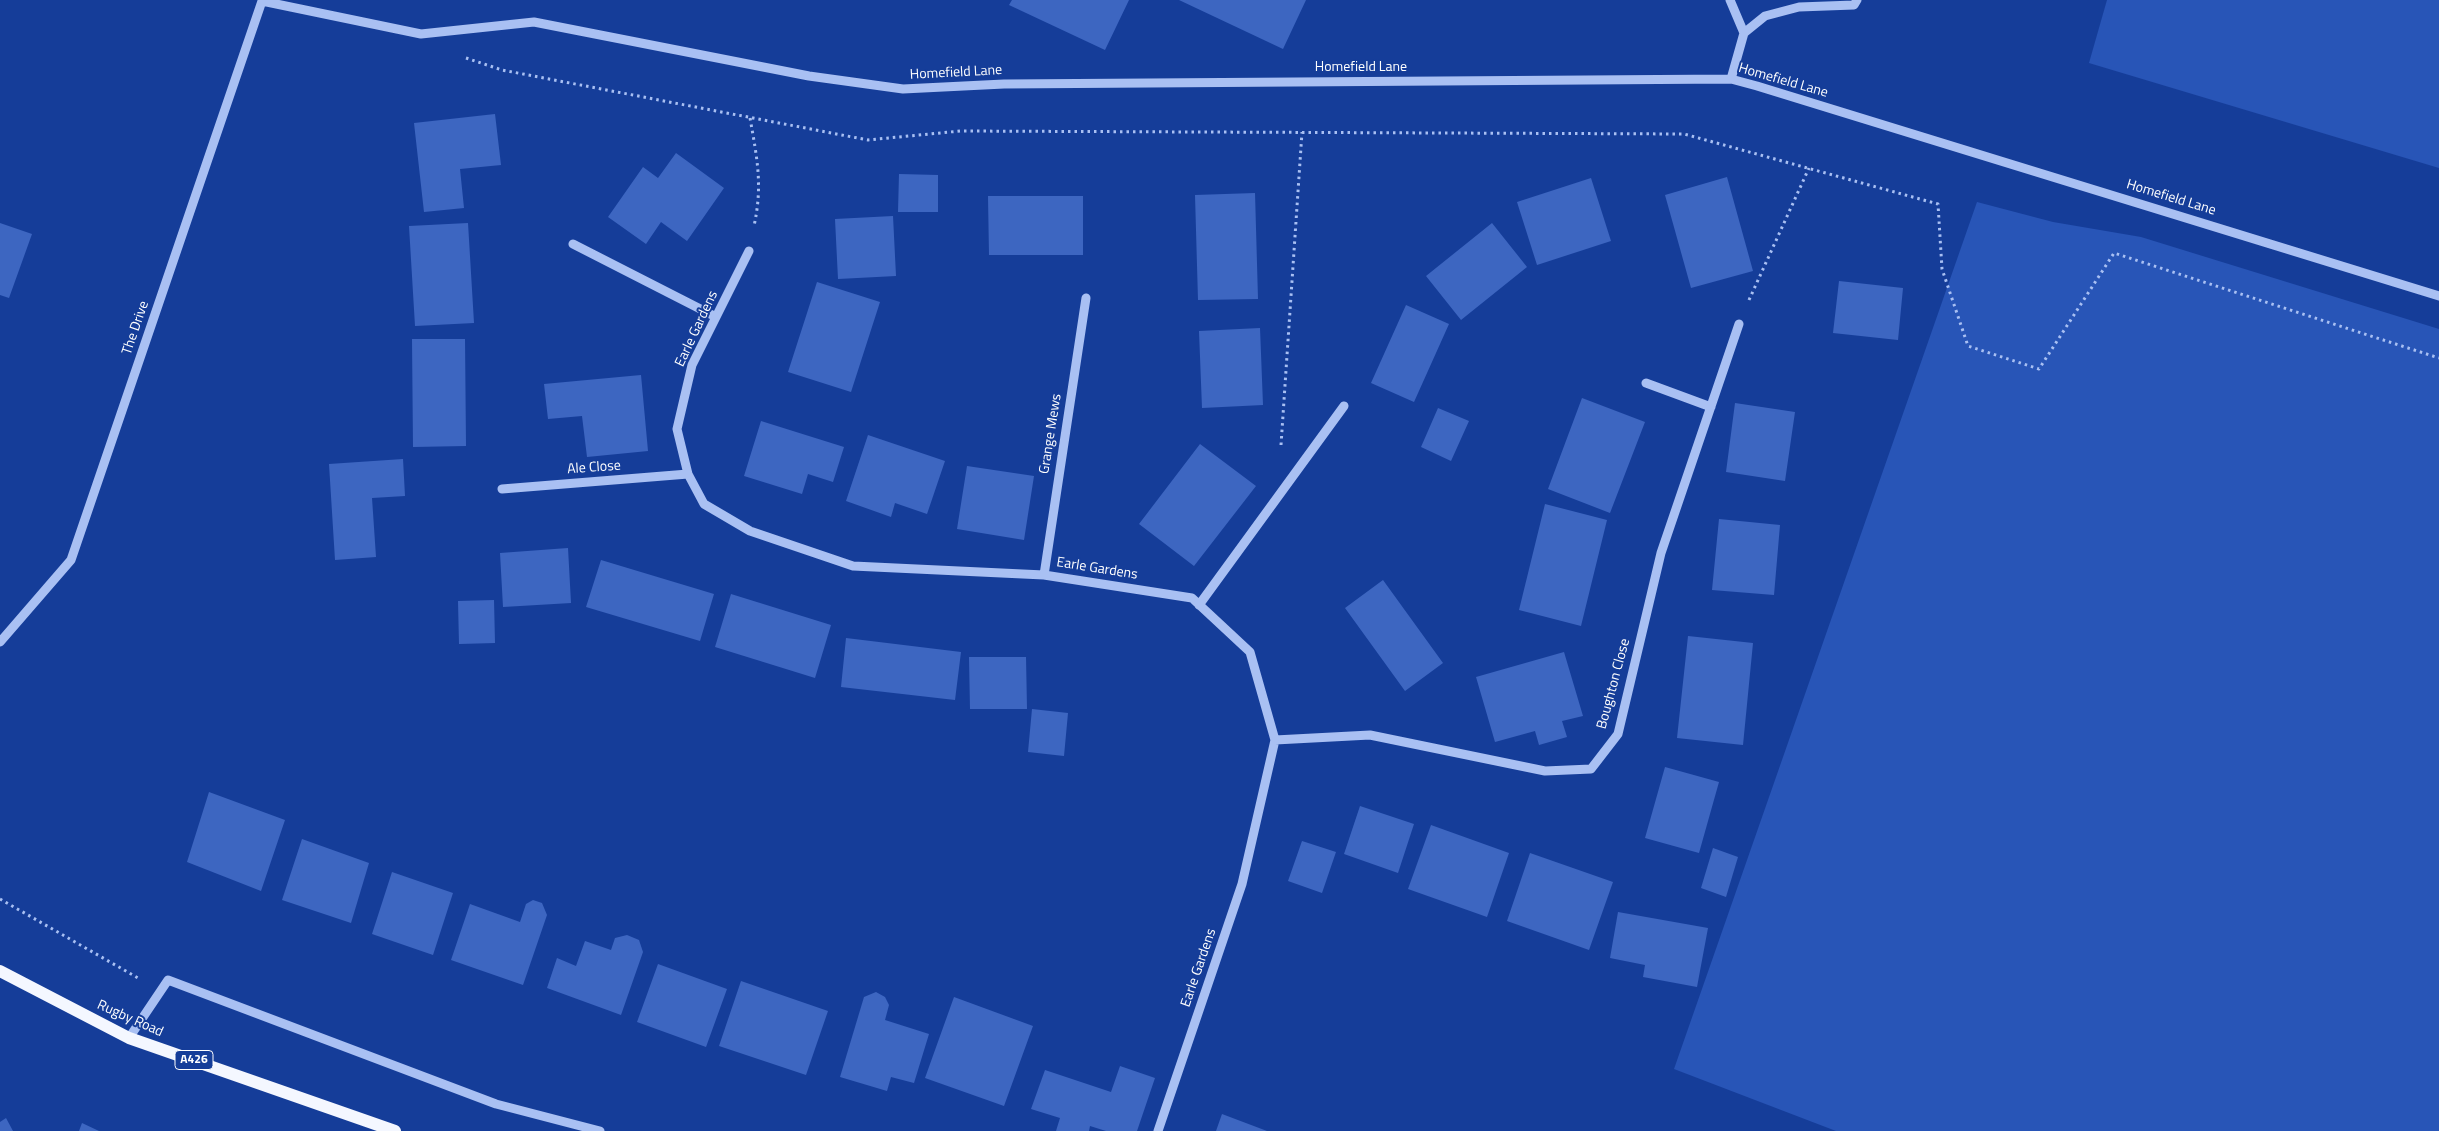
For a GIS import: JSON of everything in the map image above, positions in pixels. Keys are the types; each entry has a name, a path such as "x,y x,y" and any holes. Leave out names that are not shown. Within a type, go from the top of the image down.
{"main road":[{"name":"Rugby Road","path":"0,971 129,1038 395,1131"}],"street":[{"path":"1730,0 1744,33"},
{"path":"1731,80 1744,33 1765,16 1799,7 1854,5 1857,0"},
{"name":"Homefield Lane","path":"262,1 421,34 534,22 808,76 904,89 1004,84 1731,80 1757,86 2439,296"},
{"name":"The Drive","path":"0,642 71,560 262,1"},
{"path":"573,244 716,318"},
{"name":"Earle Gardens","path":"749,251 692,365 677,429 688,474 704,504 750,531 853,566 1044,575 1192,598 1250,652 1275,740 1242,884 1158,1131"},
{"name":"Grange Mews","path":"1044,575 1086,298"},
{"name":"Boughton Close","path":"1275,740 1370,735 1545,771 1591,768 1618,734 1661,553 1739,324"},
{"path":"1646,383 1711,407"},
{"path":"1199,605 1344,406"},
{"name":"Ale Close","path":"502,489 688,474"},
{"path":"129,1038 168,980 496,1104 600,1131"}],"path":[{"path":"421,34 432,47 502,70 868,140 960,131 1684,134 1938,204 1942,269 1968,346 2039,369 2114,253 2439,358"},
{"path":"749,251 759,205 760,176 750,118"},
{"path":"1280,448 1302,132"},
{"path":"1739,324 1809,168"}],"shaded area":[{"path":"2107,0 2439,0 2439,168 2089,63"},
{"path":"1977,202 2053,222 2141,237 2439,329 2439,1131 1836,1131 1674,1069"}],"building":[{"path":"1012,0 1129,0 1105,50 1009,5"},
{"path":"1179,0 1306,0 1283,49"},
{"path":"495,114 501,165 460,169 464,208 424,212 414,123"},
{"path":"676,153 724,188 687,241 661,222 646,244 608,217 643,167 658,178"},
{"path":"899,174 938,175 938,212 898,212"},
{"path":"1727,177 1753,271 1691,288 1665,195"},
{"path":"1591,178 1611,241 1537,265 1517,202"},
{"path":"1255,193 1258,299 1198,300 1195,195"},
{"path":"988,196 1083,196 1083,255 989,255"},
{"path":"893,216 896,276 838,279 835,219"},
{"path":"0,223 32,234 9,298 0,295"},
{"path":"468,223 474,323 415,326 409,226"},
{"path":"1492,223 1527,267 1461,320 1426,276"},
{"path":"1839,281 1903,288 1898,340 1833,333"},
{"path":"817,282 880,302 851,392 788,372"},
{"path":"1406,305 1449,324 1414,402 1371,383"},
{"path":"1260,328 1263,405 1202,408 1199,331"},
{"path":"412,339 465,339 466,446 413,447"},
{"path":"641,375 648,451 587,457 582,416 548,419 544,384"},
{"path":"1582,398 1645,422 1610,513 1548,489"},
{"path":"1735,403 1795,412 1785,481 1726,472"},
{"path":"1438,408 1469,421 1451,461 1421,447"},
{"path":"761,421 844,447 833,482 808,474 802,494 744,476"},
{"path":"868,435 945,461 927,514 895,503 891,517 846,501"},
{"path":"1200,444 1256,486 1194,566 1139,524"},
{"path":"403,459 405,496 372,498 376,557 335,560 329,464"},
{"path":"967,466 1034,476 1024,540 957,529"},
{"path":"1545,504 1607,520 1581,626 1519,610"},
{"path":"1719,519 1780,525 1774,595 1712,590"},
{"path":"568,548 571,603 503,607 500,553"},
{"path":"601,560 714,594 700,641 586,607"},
{"path":"1383,580 1443,663 1405,691 1345,608"},
{"path":"731,594 831,625 815,678 715,647"},
{"path":"494,600 495,643 459,644 458,601"},
{"path":"1688,636 1753,643 1743,745 1677,738"},
{"path":"846,638 961,652 955,700 841,687"},
{"path":"1564,652 1583,716 1562,721 1567,737 1539,745 1535,731 1495,742 1476,677"},
{"path":"969,657 1026,657 1027,709 970,709"},
{"path":"1032,709 1068,713 1064,756 1028,752"},
{"path":"1665,767 1719,782 1699,853 1645,838"},
{"path":"209,792 285,820 261,891 187,862"},
{"path":"1360,806 1414,824 1398,873 1344,854"},
{"path":"1431,825 1509,853 1487,917 1408,889"},
{"path":"302,839 369,863 351,923 282,900"},
{"path":"1302,841 1336,852 1322,893 1288,881"},
{"path":"1713,848 1738,857 1726,897 1701,888"},
{"path":"1530,853 1613,882 1589,950 1507,921"},
{"path":"392,872 453,893 433,955 372,934"},
{"path":"533,900 542,903 547,915 523,985 451,960 470,904 520,922 526,904"},
{"path":"1618,912 1708,928 1697,987 1643,977 1645,965 1610,958"},
{"path":"627,935 639,940 643,952 621,1015 547,988 557,958 576,966 585,941 611,950 615,938"},
{"path":"658,964 727,989 706,1047 637,1022"},
{"path":"741,981 828,1011 806,1075 719,1046"},
{"path":"876,992 885,997 889,1005 885,1020 929,1034 914,1083 891,1077 887,1091 840,1077 864,997"},
{"path":"954,997 1033,1026 1004,1106 925,1078"},
{"path":"1120,1066 1155,1078 1137,1131 1106,1131 1090,1126 1089,1131 1056,1131 1060,1118 1031,1109 1045,1070 1111,1092"},
{"path":"1222,1114 1267,1131 1216,1131"},
{"path":"6,1118 13,1131 0,1131 0,1122"},
{"path":"82,1123 99,1131 79,1131"}]}
